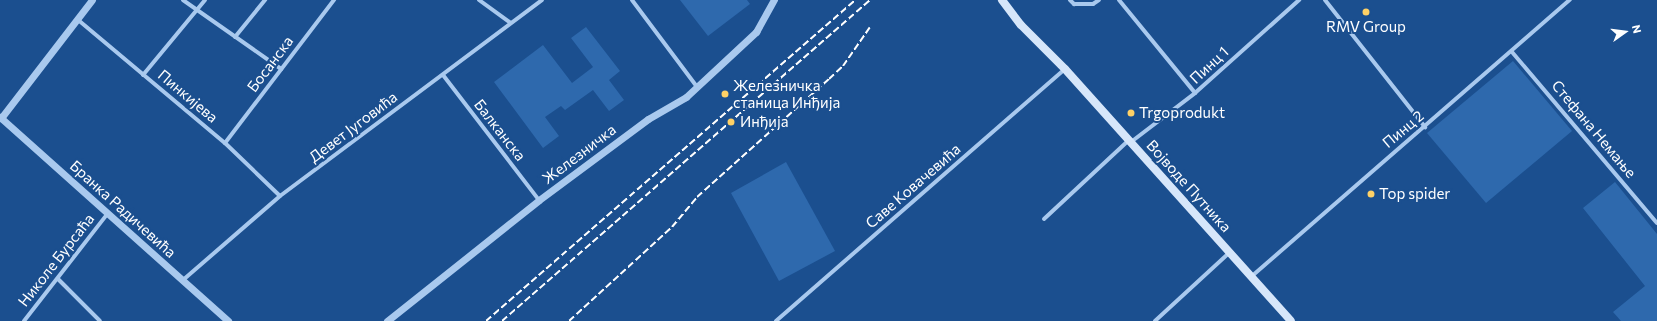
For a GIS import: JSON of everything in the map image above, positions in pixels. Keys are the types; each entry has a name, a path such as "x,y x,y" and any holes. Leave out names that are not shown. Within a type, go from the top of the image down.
{"main road":[{"name":"Војводе Путника","path":"1002,0 1021,25 1065,69 1230,251 1291,321"}],"street":[{"path":"0,118 92,0"},
{"path":"183,0 282,69"},
{"path":"143,75 205,0"},
{"path":"235,37 265,0"},
{"name":"Босанска","path":"225,143 334,0"},
{"path":"479,0 511,23"},
{"name":"Девет Југовића","path":"183,280 280,196 542,0"},
{"path":"632,0 697,87"},
{"name":"Железничка","path":"387,321 539,200 648,119 664,112 697,87 756,32 774,0"},
{"path":"1070,0 1074,4 1094,4 1099,0"},
{"path":"1119,0 1195,93"},
{"name":"Пинц 1","path":"1044,219 1130,141 1195,93 1299,0"},
{"path":"1325,0 1425,127"},
{"name":"Пинц 2","path":"1252,276 1512,52 1570,0"},
{"name":"Пинкијева","path":"76,19 225,143 280,196"},
{"name":"Стефана Немање","path":"1512,52 1657,222"},
{"name":"Саве Ковачевића","path":"776,321 1065,69"},
{"name":"Балканска","path":"443,75 539,200"},
{"name":"Бранка Радичевића","path":"0,118 228,321"},
{"name":"Николе Бурсаћа","path":"24,321 108,213"},
{"path":"1155,321 1230,251"},
{"path":"58,279 100,321"}],"shaded area":[{"path":"680,0 747,0 750,4 708,36"},
{"path":"586,27 620,71 609,80 624,100 609,111 593,90 565,110 561,106 545,117 559,136 543,148 494,82 543,45 572,83 593,67 571,38"},
{"path":"1513,61 1572,131 1486,203 1427,133"},
{"path":"786,162 835,251 779,281 731,193"},
{"path":"1615,182 1657,234 1657,321 1621,321 1613,312 1645,286 1583,208"}],"railway":[{"path":"486,321 855,0"},
{"path":"502,321 870,0"},
{"path":"569,321 672,227 697,197 843,66 870,27"}],"place":[{"name":"RMV Group","path":"1366,12"},
{"name":"Железничка станица Инђија","path":"725,94"},
{"name":"Trgoprodukt","path":"1131,113"},
{"name":"Инђија","path":"731,122"},
{"name":"Top spider","path":"1371,194"}]}
